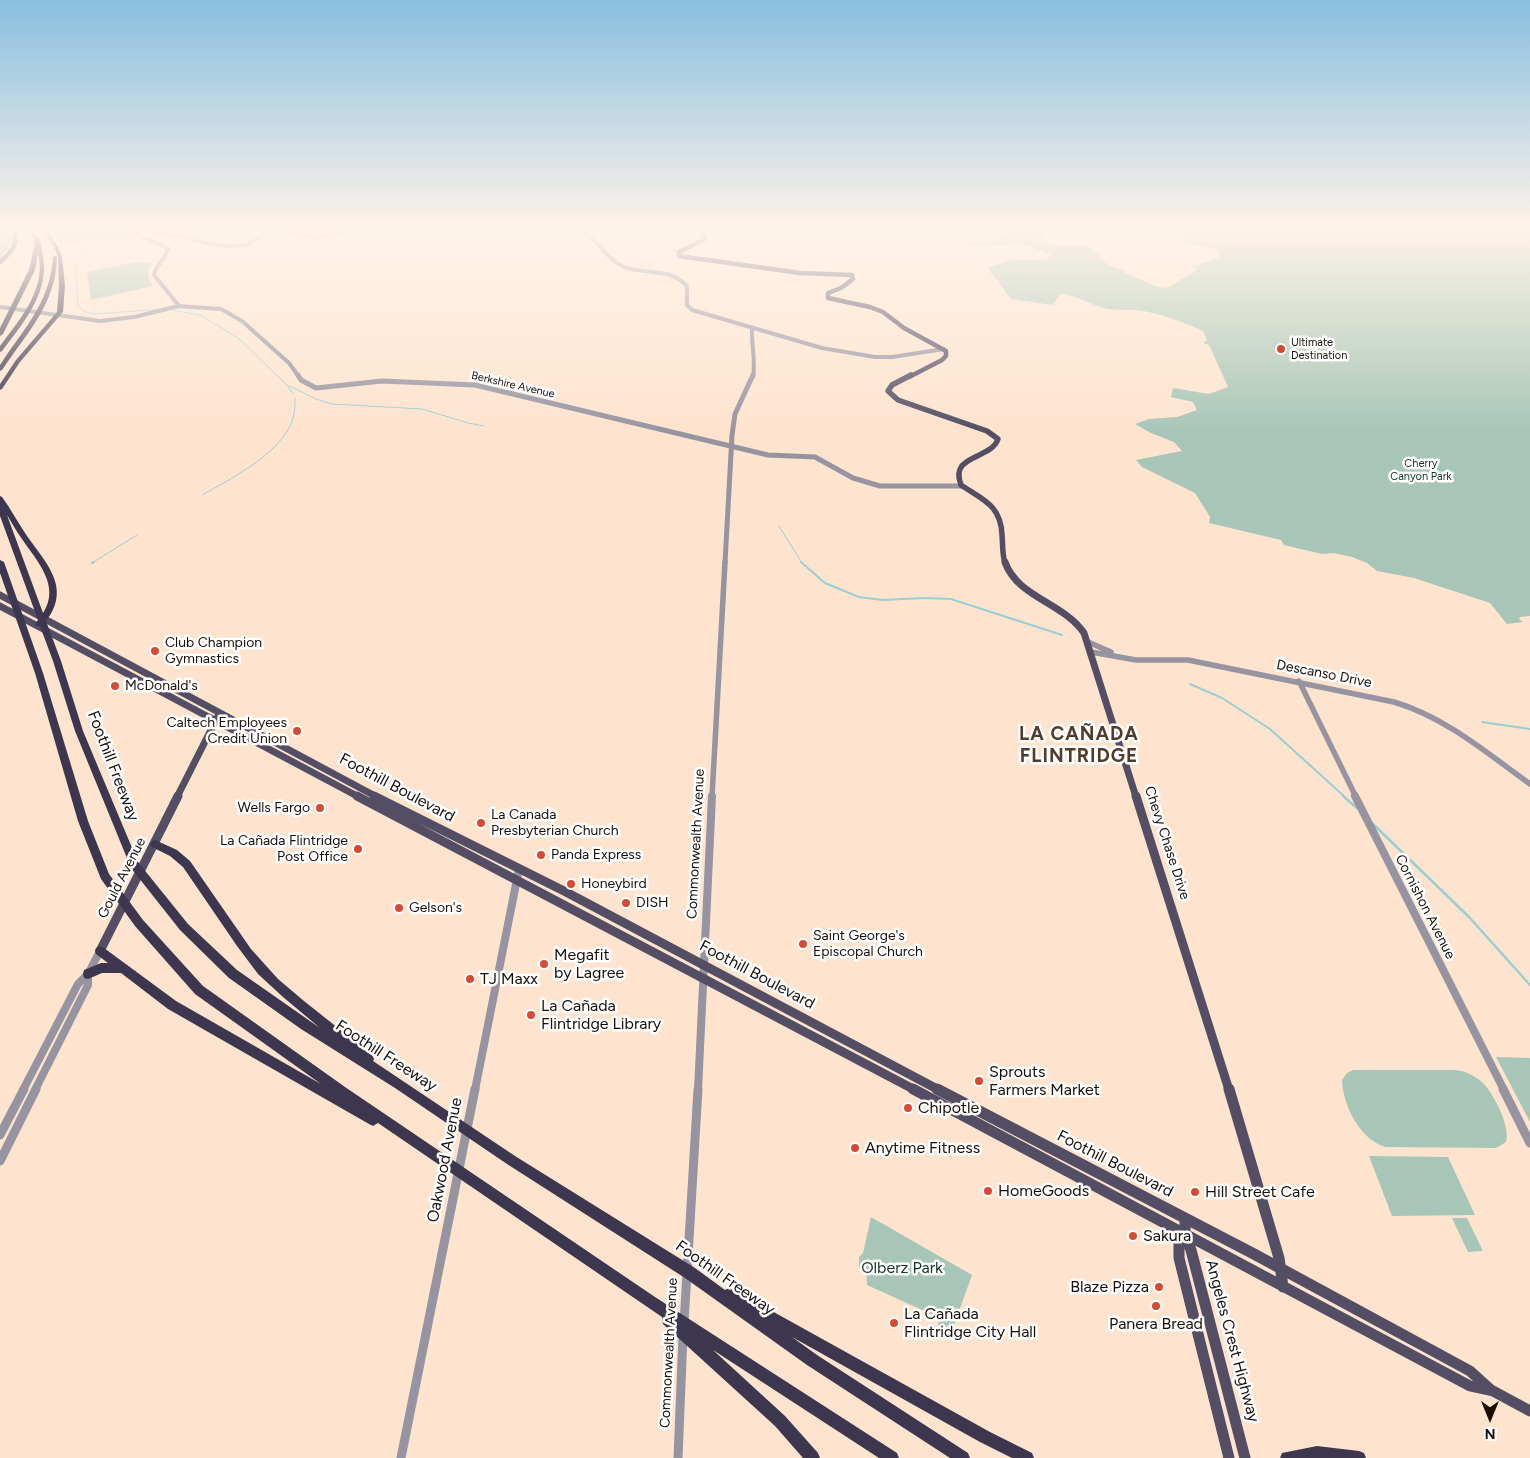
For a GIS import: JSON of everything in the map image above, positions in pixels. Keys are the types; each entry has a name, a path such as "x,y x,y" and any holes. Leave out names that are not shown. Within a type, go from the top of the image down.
{"highway":[{"path":"0,334 19,295"},
{"path":"0,350 36,295"},
{"path":"0,369 35,318 47,295"},
{"path":"0,388 18,361 58,316 61,295"},
{"path":"0,498 52,578 54,586 53,600 48,614 37,626"},
{"name":"Foothill Freeway","path":"0,506 57,661 79,731 134,865 184,927 233,974 305,1025 399,1084 511,1160 690,1273 812,1360 963,1458"},
{"path":"0,562 39,673 84,821 105,876 139,923 199,990 340,1091 650,1302 892,1458"},
{"path":"153,847 171,849 184,860 262,970 294,1000 399,1084"},
{"path":"100,951 172,1005 430,1152"},
{"path":"88,974 110,967 124,968"},
{"path":"690,1273 985,1437 1027,1458"},
{"path":"650,1302 780,1421 813,1458"},
{"path":"1287,1458 1317,1453 1359,1458"}],"main road":[{"path":"828,295 828,298 877,309 904,328 944,349 947,354 942,360 892,385 888,391 898,400 987,431 997,437 998,441 994,447 970,458 962,466 959,474 962,486"},
{"name":"Chevy Chase Drive","path":"962,486 985,500 999,516 1002,524 1002,554 1009,572 1023,586 1078,622 1089,647 1253,1166 1281,1268 1283,1287"},
{"name":"Foothill Boulevard","path":"0,595 218,717 517,880 1470,1386 1493,1392 1530,1411"},
{"name":"Foothill Boulevard","path":"0,606 418,819 519,868 1281,1268 1470,1371 1493,1392"},
{"name":"Gould Avenue","path":"100,951 218,717"},
{"path":"1098,1187 1101,1175"},
{"name":"Angeles Crest Highway","path":"1185,1219 1185,1234 1191,1250 1245,1458"},
{"name":"Angeles Crest Highway","path":"1185,1234 1179,1244 1179,1258 1228,1458"}],"street":[{"path":"170,295 179,306"},
{"path":"688,295 688,304 692,310 822,348 875,357 892,357 944,349"},
{"name":"Berkshire Avenue","path":"0,307 90,320 109,320 157,312 179,306 221,310 237,317 288,364 301,380 316,388 382,380 474,385 772,456 815,457 847,476 869,484 890,486 962,486"},
{"name":"Commonwealth Avenue","path":"678,1458 680,1380 689,1257 701,1034 702,977 731,447 733,419 753,376 755,364 751,345 752,327"},
{"path":"1089,647 1121,656"},
{"name":"Descanso Drive","path":"1089,647 1136,660 1182,660 1377,697 1421,712 1452,730 1530,784"},
{"name":"Cornishon Avenue","path":"1299,681 1530,1143"},
{"name":"Oakwood Avenue","path":"401,1458 519,868"},
{"name":"Gould Avenue","path":"0,1135 78,984 88,974 100,951"},
{"name":"Gould Avenue","path":"0,1161 88,985 88,974"}],"green space":[{"path":"90,295 113,295 91,300"},
{"name":"Cherry Canyon Park","path":"1008,295 1059,295 1053,305 1011,299"},
{"name":"Cherry Canyon Park","path":"1066,295 1530,295 1530,616 1520,617 1519,619 1523,622 1507,624 1490,603 1414,578 1377,571 1367,563 1352,557 1334,553 1322,554 1284,545 1281,540 1209,523 1210,517 1195,493 1142,467 1136,460 1182,451 1174,442 1135,424 1149,419 1177,417 1197,410 1193,402 1171,397 1173,388 1209,394 1228,387 1209,345 1203,343 1207,340 1203,331 1162,315 1136,310 1108,309"},
{"path":"1496,1057 1530,1058 1530,1122"},
{"path":"1353,1070 1455,1070 1469,1074 1486,1086 1496,1101 1506,1127 1506,1142 1496,1148 1386,1147 1377,1143 1361,1130 1346,1100 1342,1080 1347,1073"},
{"path":"1369,1156 1448,1157 1475,1215 1392,1216"},
{"name":"Olberz Park","path":"871,1217 972,1275 949,1339 942,1335 944,1329 938,1325 940,1318 867,1285 866,1269 859,1269 859,1257 863,1253"},
{"path":"1452,1218 1467,1218 1483,1251 1468,1252"}],"waterway":[{"path":"77,295 78,307 86,312 95,314 164,309"},
{"path":"171,310 200,315 238,338 287,385 293,394"},
{"path":"289,386 316,399 332,404 422,409 484,426"},
{"path":"202,495 257,462 281,440 294,414 295,398"},
{"path":"779,526 802,563"},
{"path":"94,562 92,563 137,535"},
{"path":"802,563 825,583 859,597 882,600 951,599 1062,635"},
{"path":"1190,684 1222,698 1270,729 1345,797"},
{"path":"1482,722 1530,729"},
{"path":"1343,796 1357,808"},
{"path":"1373,824 1469,917 1530,985"}],"place":[{"name":"Ultimate Destination","path":"1281,349"},
{"name":"Club Champion Gymnastics","path":"155,651"},
{"name":"McDonald's","path":"115,686"},
{"name":"Caltech Employees Credit Union","path":"297,731"},
{"name":"Wells Fargo","path":"320,808"},
{"name":"La Canada Presbyterian Church","path":"481,823"},
{"name":"La Cañada Flintridge Post Office","path":"358,849"},
{"name":"Panda Express","path":"541,855"},
{"name":"Honeybird","path":"571,884"},
{"name":"DISH","path":"626,903"},
{"name":"Gelson's","path":"399,908"},
{"name":"Saint George's Episcopal Church","path":"803,944"},
{"name":"Megafit by Lagree","path":"544,964"},
{"name":"TJ Maxx","path":"470,979"},
{"name":"La Cañada Flintridge Library","path":"531,1015"},
{"name":"Sprouts Farmers Market","path":"979,1081"},
{"name":"Chipotle","path":"908,1108"},
{"name":"Anytime Fitness","path":"855,1148"},
{"name":"HomeGoods","path":"988,1191"},
{"name":"Hill Street Cafe","path":"1195,1192"},
{"name":"Sakura","path":"1133,1236"},
{"name":"Blaze Pizza","path":"1159,1287"},
{"name":"Panera Bread","path":"1156,1306"},
{"name":"La Cañada Flintridge City Hall","path":"894,1323"}],"district":[{"name":"LA CAÑADA FLINTRIDGE","path":"1079,745"}]}
